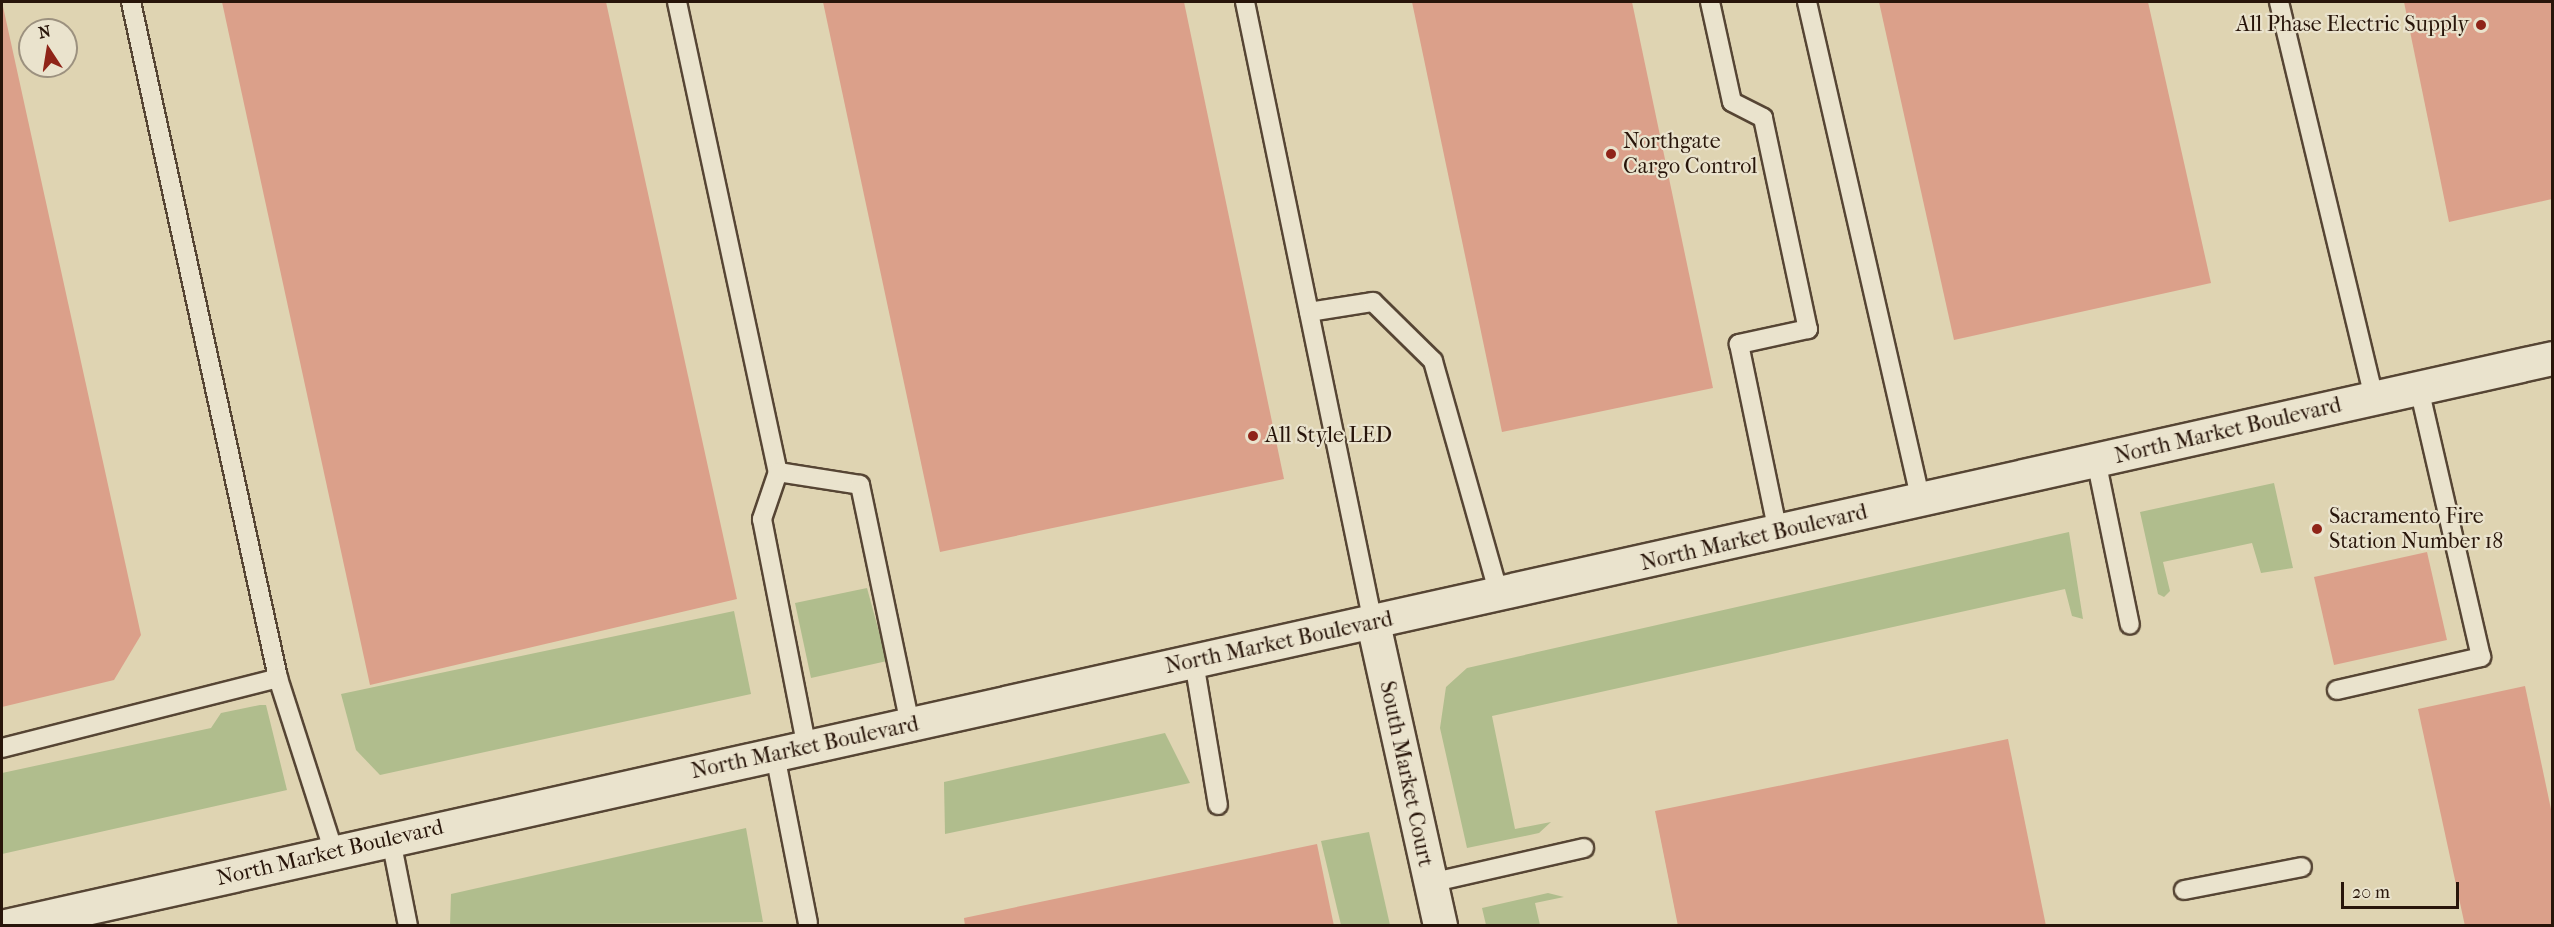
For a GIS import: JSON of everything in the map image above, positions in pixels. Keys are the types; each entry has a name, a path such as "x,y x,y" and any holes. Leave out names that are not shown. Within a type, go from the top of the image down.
{"main road":[{"name":"North Market Boulevard","path":"5,926 1778,533 2553,358"},
{"name":"South Market Court","path":"1373,623 1440,926"}],"lane":[{"path":"131,2 278,678 334,852"},
{"path":"677,2 778,472 762,519 807,748"},
{"path":"1245,2 1373,623"},
{"path":"1710,2 1732,102 1763,118 1808,329 1739,344 1778,533"},
{"path":"1807,2 1921,501"},
{"path":"2279,2 2374,398"},
{"path":"1309,312 1373,302 1433,361 1499,595"},
{"path":"2337,690 2481,657 2419,388"},
{"path":"2096,460 2130,625"},
{"path":"778,472 860,485 910,725"},
{"path":"1194,662 1218,805"},
{"path":"2,748 278,678"},
{"path":"775,754 808,923"},
{"path":"391,840 408,926"},
{"path":"1430,883 1584,848"},
{"path":"2184,890 2302,867"}],"green space":[{"path":"2274,483 2293,568 2261,573 2252,543 2163,562 2170,591 2164,597 2158,594 2140,512"},
{"path":"2069,532 2083,619 2072,616 2065,589 1492,716 1515,829 1551,822 1539,833 1467,848 1440,728 1446,687 1467,668"},
{"path":"867,588 887,661 811,678 795,603"},
{"path":"734,611 751,694 380,775 356,750 341,694"},
{"path":"266,705 287,790 2,854 2,773 211,728 221,713"},
{"path":"1165,733 1190,783 945,834 944,782"},
{"path":"746,828 763,922 450,925 451,894"},
{"path":"1369,832 1390,925 1341,925 1321,841"},
{"path":"1548,893 1564,897 1535,903 1540,925 1486,925 1482,908"}],"building":[{"path":"2,2 141,635 114,680 2,707"},
{"path":"222,2 606,2 737,599 370,685"},
{"path":"823,2 1184,2 1284,479 940,552"},
{"path":"1412,2 1632,2 1713,388 1502,432"},
{"path":"1879,2 2148,2 2211,283 1954,340"},
{"path":"2404,2 2552,2 2552,199 2449,222"},
{"path":"2427,552 2447,640 2334,665 2314,577"},
{"path":"2525,686 2552,814 2552,926 2465,926 2418,709"},
{"path":"2008,739 2046,926 1678,926 1655,811"},
{"path":"1317,844 1334,926 965,926 964,918"}],"place":[{"name":"All Phase Electric Supply","path":"2481,25"},
{"name":"Northgate Cargo Control","path":"1611,154"},
{"name":"All Style LED","path":"1253,436"},
{"name":"Sacramento Fire Station Number 18","path":"2317,529"}]}
